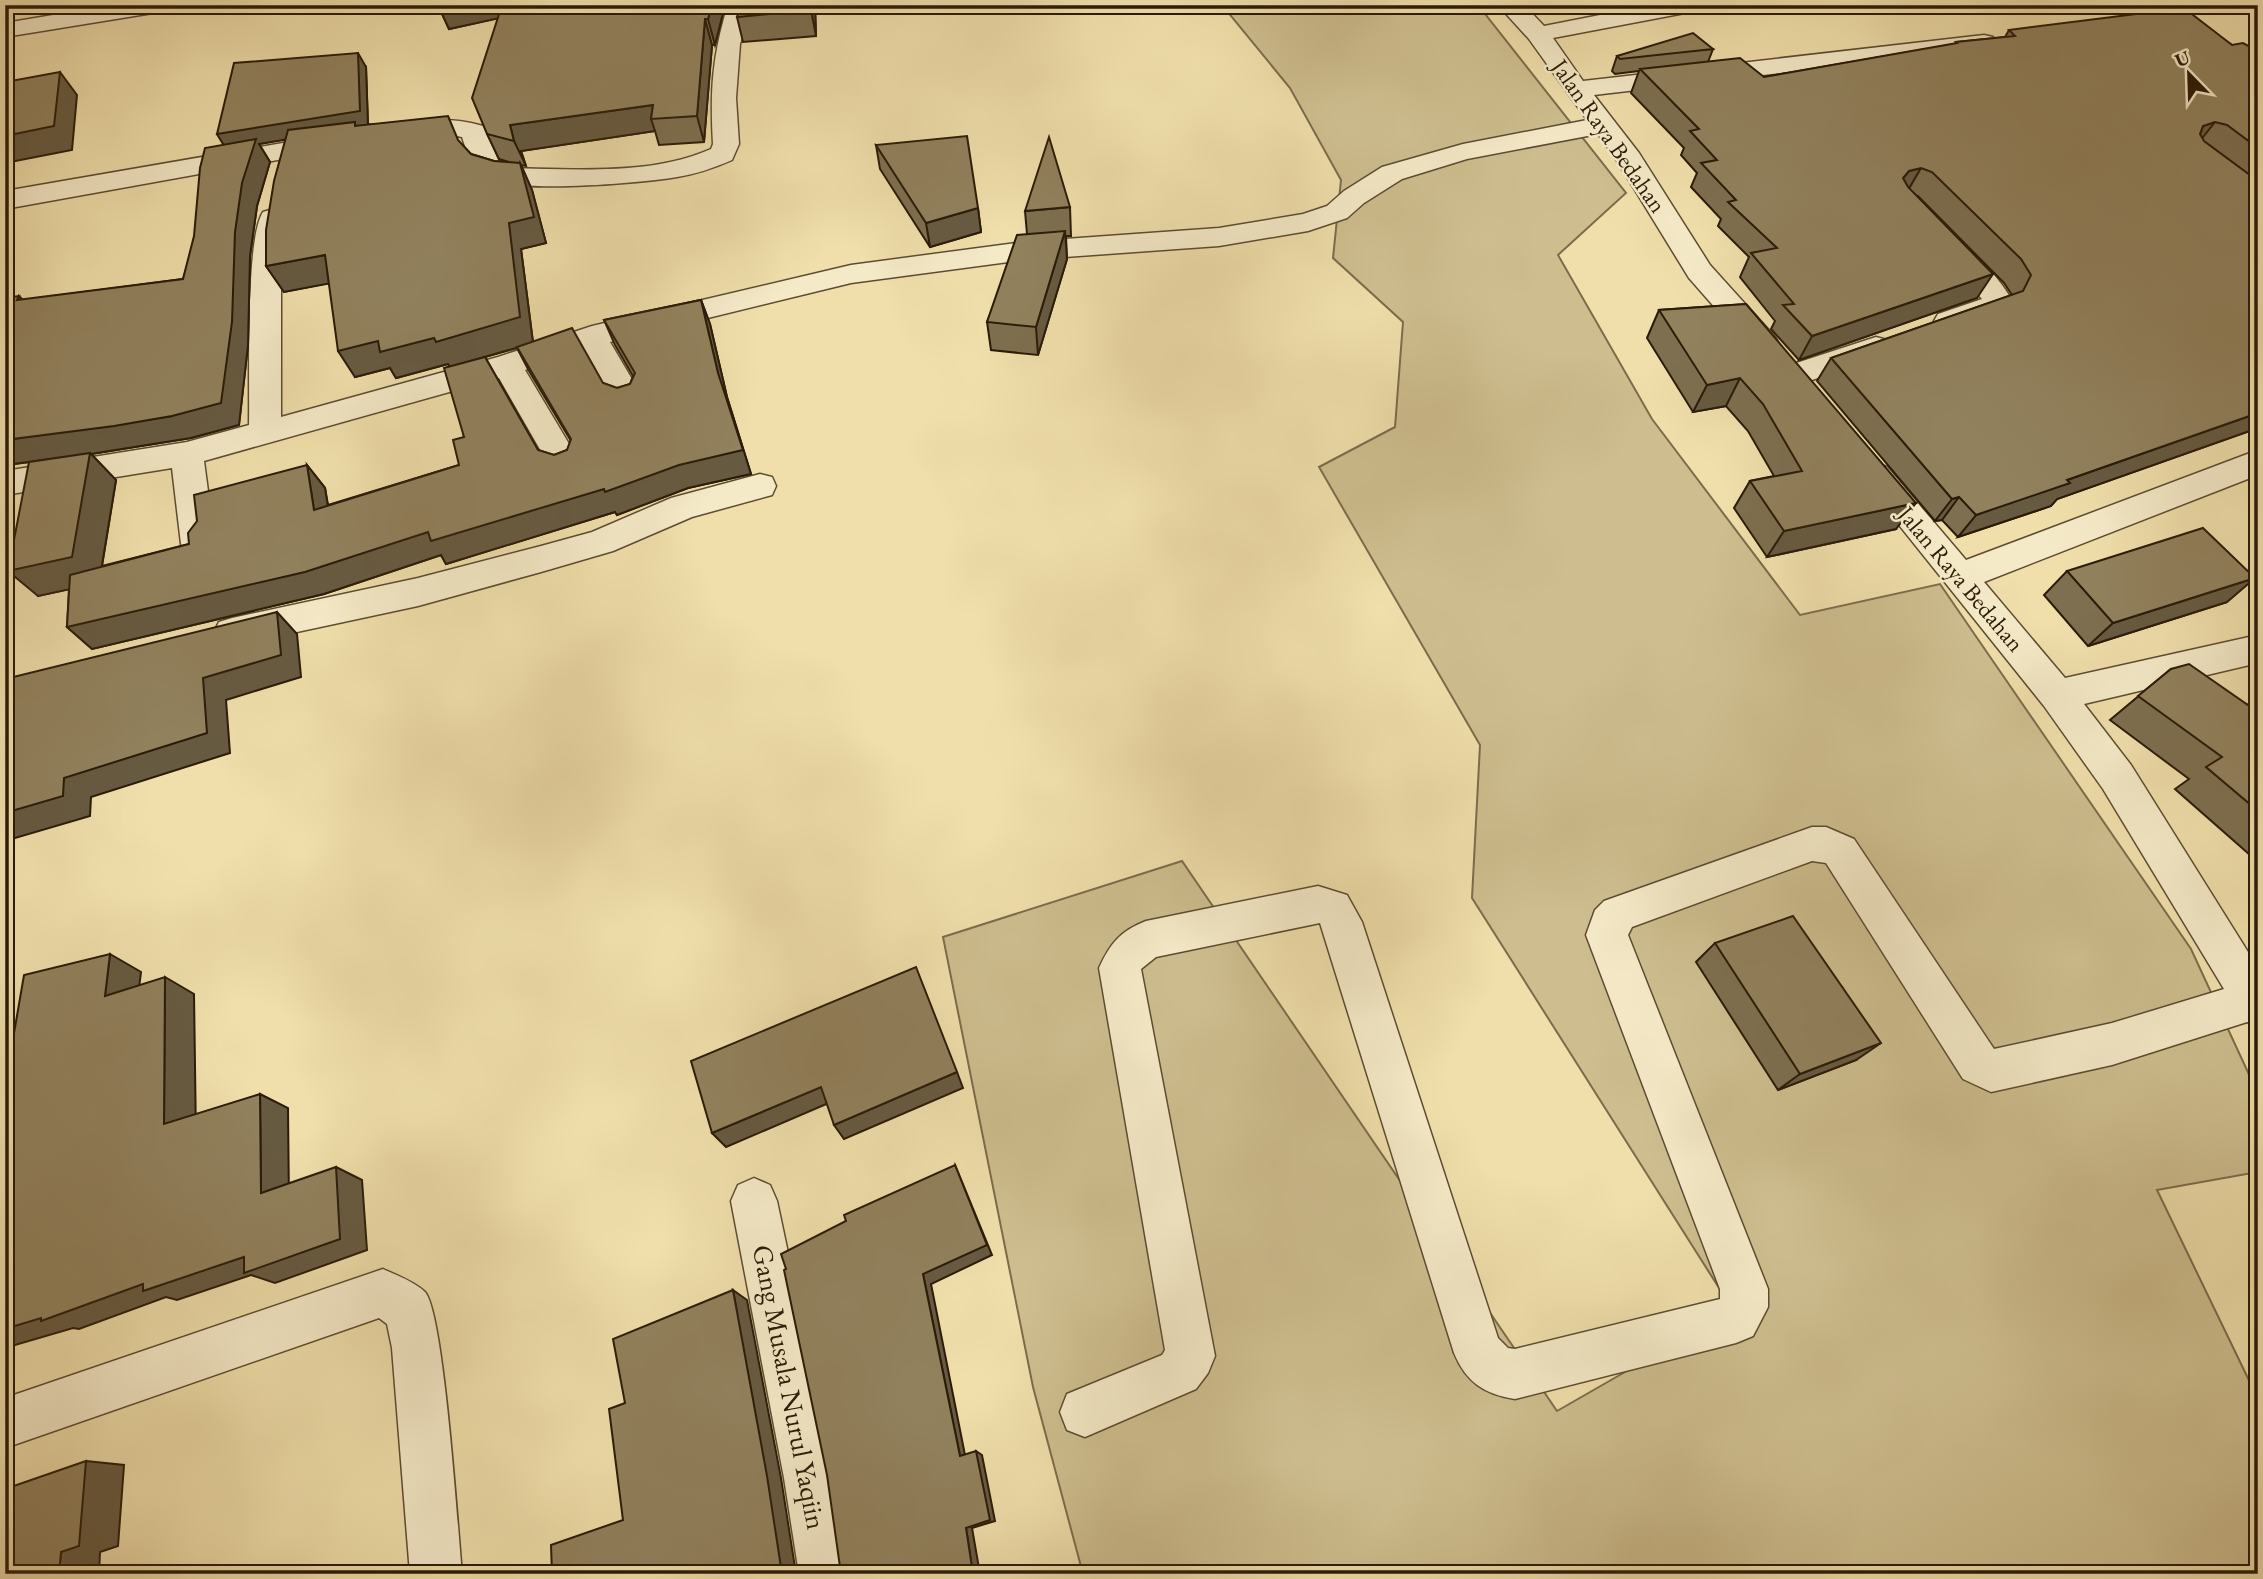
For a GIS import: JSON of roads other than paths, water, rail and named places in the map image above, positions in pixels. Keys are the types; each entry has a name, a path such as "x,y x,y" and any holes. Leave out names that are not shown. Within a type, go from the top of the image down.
{"street":[{"path":"5,30 159,5"},
{"path":"5,200 368,136 458,126 474,132 486,167 497,174 508,176 576,178 659,170 713,160 723,154 726,144 723,98 727,44 740,5"},
{"name":"Jalan Raya Bedahan","path":"1510,5 1538,34 1576,89 1626,153 1699,271 1801,386 1912,334 1995,305 1997,300 1992,291 1925,223"},
{"path":"1538,34 1690,5"},
{"path":"2155,5 2258,75"},
{"path":"2138,26 2178,21"},
{"path":"1576,89 2003,40"},
{"path":"5,483 187,454 507,365 592,336 851,274 1023,251 1219,237 1308,222 1337,212 1354,197 1392,173 1463,152 1605,125"},
{"path":"265,431 267,256 279,190 290,149"},
{"path":"592,336 627,398"},
{"path":"507,365 565,464"},
{"name":"Jalan Raya Bedahan","path":"1854,450 2057,695 2124,788 2256,1002"},
{"path":"187,454 198,544"},
{"path":"1959,577 2258,462"},
{"path":"204,639 418,593 601,542 683,507 760,486"},
{"path":"2057,695 2258,649"},
{"path":"1085,1412 1179,1372 1191,1356 1120,968 1128,953 1146,940 1318,904 1333,908 1342,922 1478,1353 1496,1371 1515,1374 1736,1319 1744,1307 1744,1289 1607,935 1609,923 1618,914 1812,844 1826,844 1840,851 1978,1065 1991,1071 2112,1044 2256,1002"},
{"name":"Gang Musala Nurul Yaqiin","path":"754,1201 810,1478 825,1574"},
{"path":"5,1423 383,1293 409,1310 416,1348 436,1574"}]}
